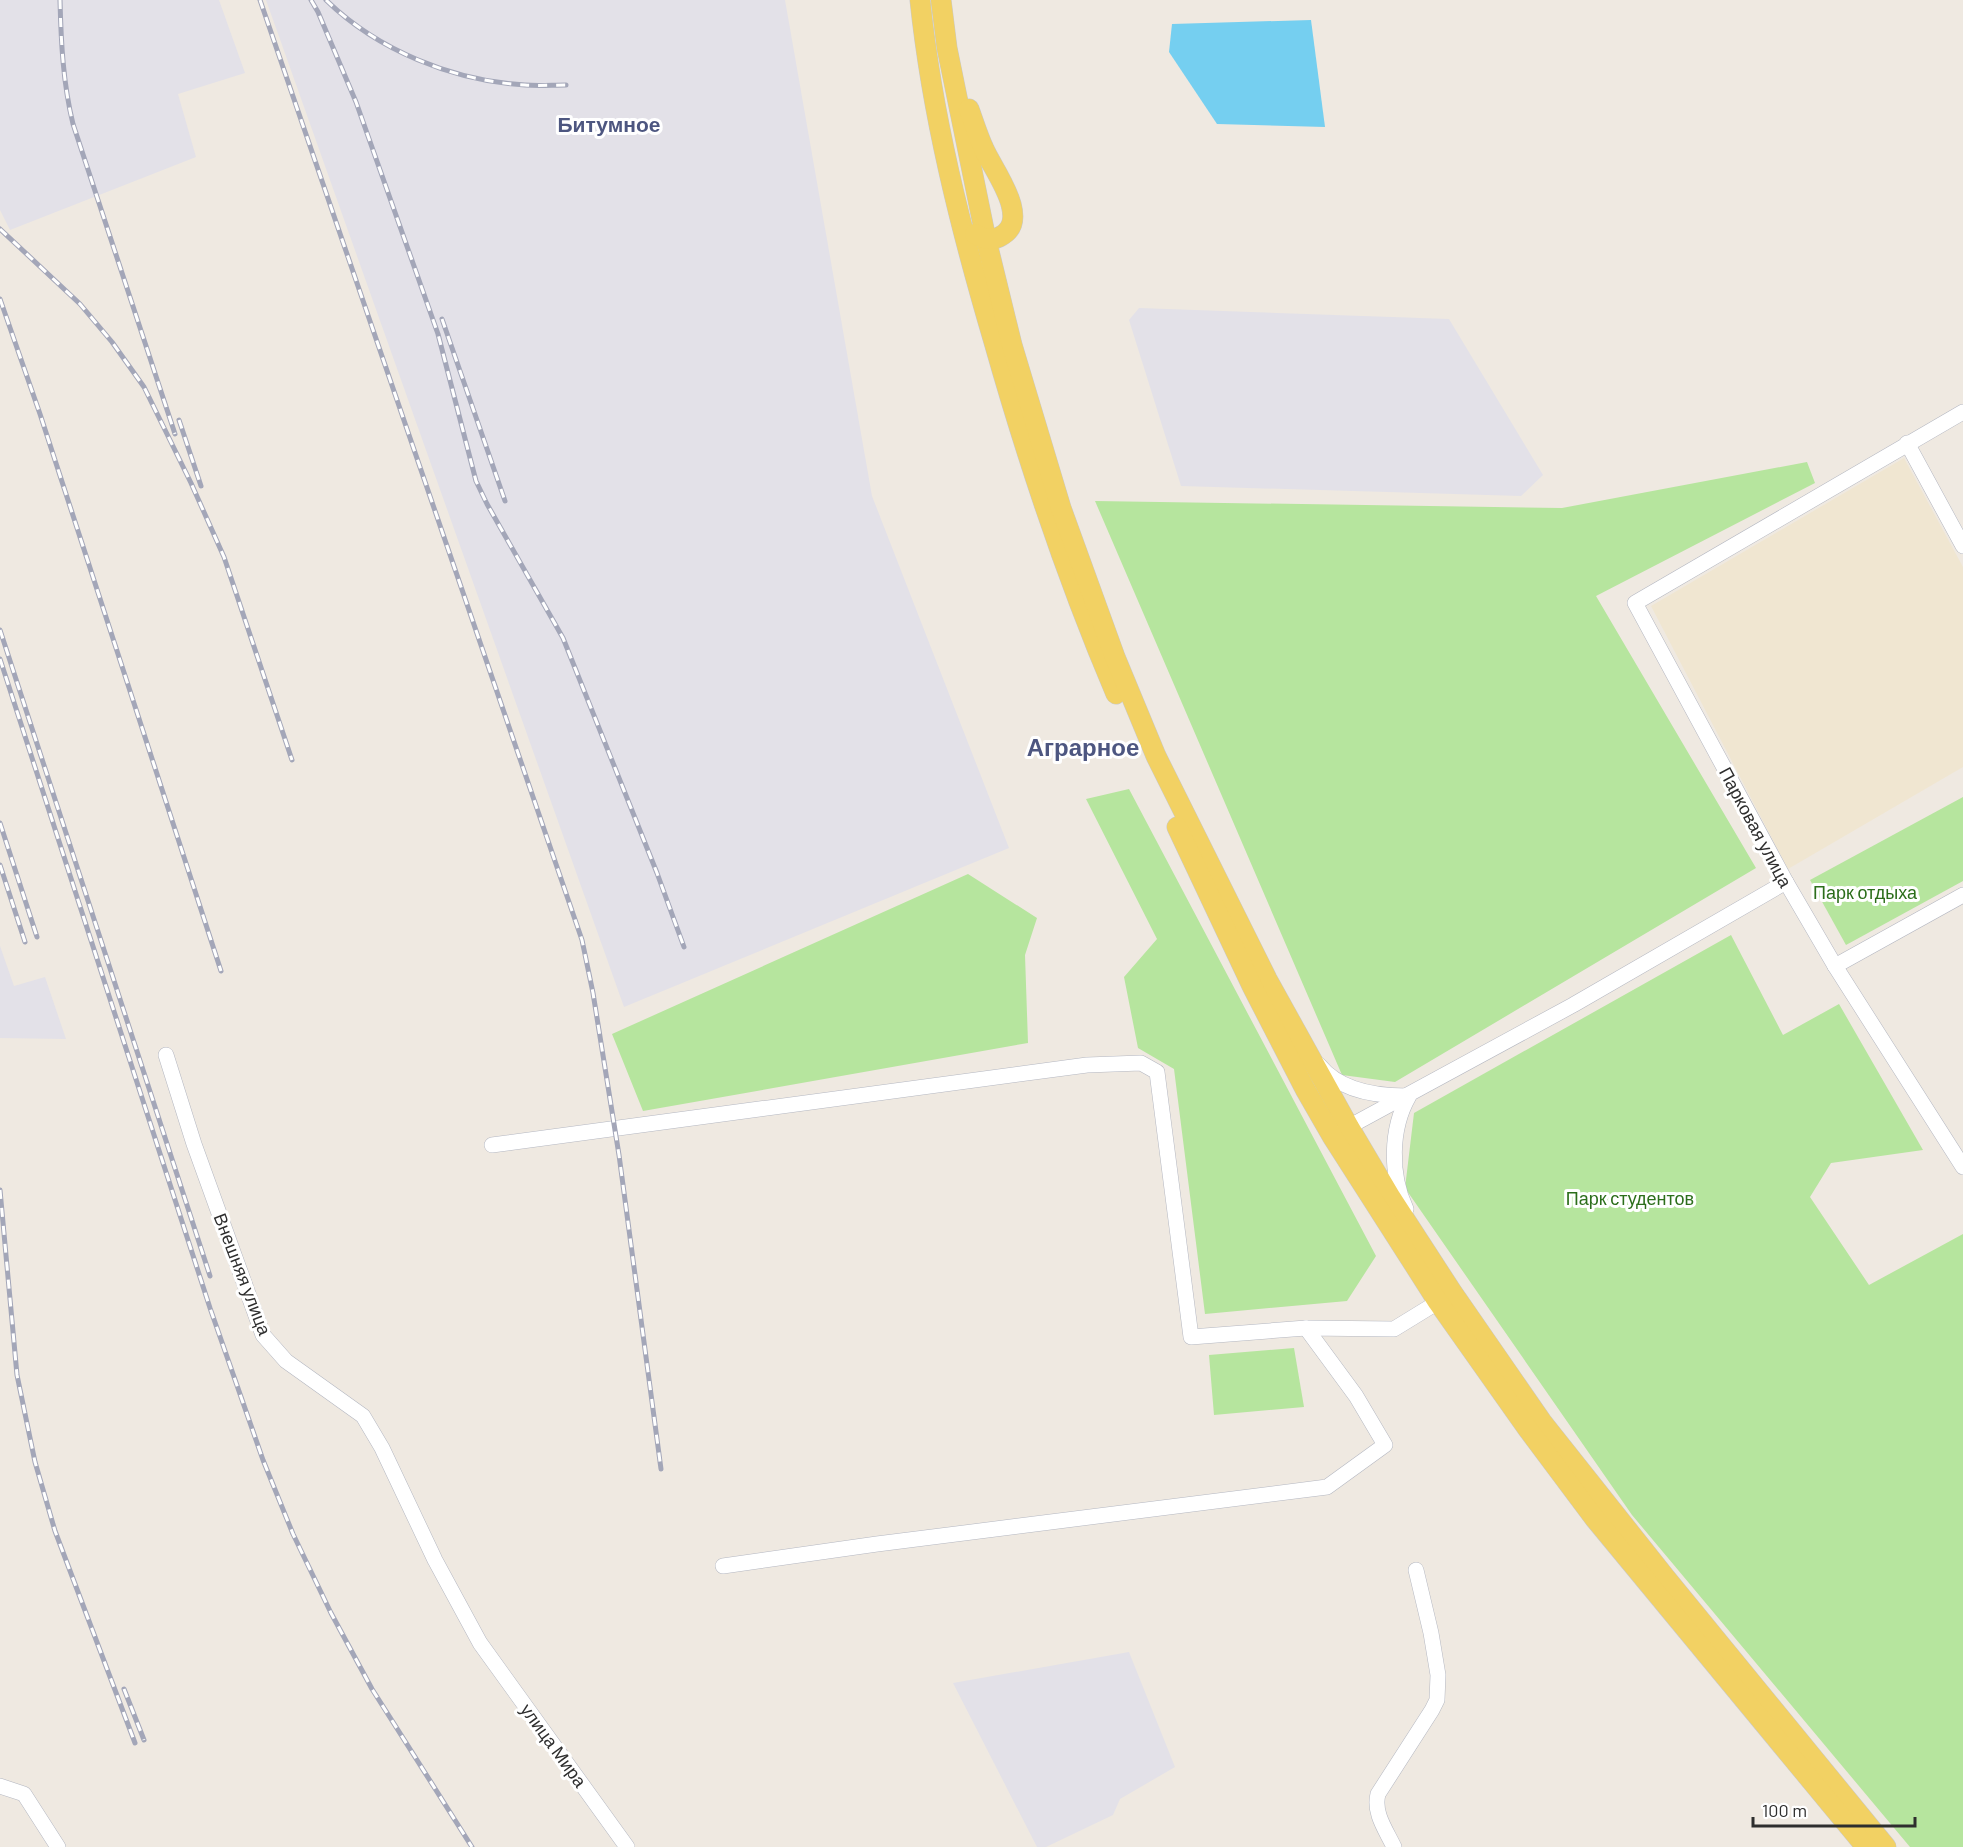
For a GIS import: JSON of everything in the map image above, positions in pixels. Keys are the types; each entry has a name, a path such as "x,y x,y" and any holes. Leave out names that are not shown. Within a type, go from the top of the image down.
{"main road":[{"path":"920,0 925,52 960,222 1045,512 1103,662 1145,759 1253,988 1340,1132 1438,1302 1527,1428 1596,1520 1866,1847"},
{"path":"941,0 947,48 986,239 1012,345 1061,508 1115,657 1156,756 1267,979 1302,1044 1340,1132 1417,1239 1549,1431 1658,1569 1886,1847"},
{"path":"947,48 984,149 1010,199 1013,214 1009,230 998,238 986,239 971,232 960,222"}],"street":[{"path":"1963,412 1907,443 1963,546"},
{"name":"Парковая улица","path":"1907,443 1635,603 1786,882 1835,966 1963,1167"},
{"path":"1340,1132 1573,1005 1786,882"},
{"path":"1835,966 1963,895"},
{"path":"1302,1044 1326,1073 1340,1082 1381,1096 1409,1096"},
{"name":"Внешняя улица","path":"166,1055 194,1144 263,1335 286,1361 363,1416 382,1448 435,1560 480,1643"},
{"path":"492,1146 1087,1065 1141,1063 1157,1072 1191,1337 1306,1328 1394,1329 1438,1302"},
{"path":"1409,1096 1403,1107 1397,1132 1396,1177 1400,1196 1417,1239"},
{"path":"723,1566 877,1544 1328,1487 1384,1445 1356,1396 1306,1328"},
{"path":"1394,1847 1377,1813 1378,1794 1432,1710 1437,1700 1439,1687 1431,1633 1416,1570"},
{"name":"улица Мира","path":"480,1643 627,1847"},
{"path":"0,1786 24,1794 58,1847"}],"shaded area":[{"path":"0,0 219,0 245,73 178,94 196,157 10,230 0,210"},
{"path":"266,0 785,0 872,496 1009,848 624,1007"},
{"path":"1139,308 1449,319 1543,475 1521,496 1181,486 1129,320"},
{"path":"1904,458 1963,567 1963,767 1788,869 1651,606"},
{"path":"0,946 14,986 45,977 66,1039 0,1038"},
{"path":"1129,1652 1175,1767 1120,1799 1113,1815 1046,1847 1037,1847 953,1683"}],"green space":[{"path":"1807,462 1815,483 1596,596 1756,868 1395,1082 1342,1075 1095,501 1562,508"},
{"path":"1129,789 1376,1256 1347,1301 1205,1314 1174,1069 1138,1048 1124,977 1157,939 1086,799"},
{"name":"Парк отдыха","path":"1963,797 1963,881 1846,945 1810,880"},
{"path":"968,874 1037,918 1025,955 1028,1043 643,1111 612,1034"},
{"name":"Парк студентов","path":"1731,935 1783,1035 1839,1004 1923,1150 1831,1163 1810,1197 1869,1285 1963,1234 1963,1847 1910,1847 1632,1515 1405,1188 1414,1113"},
{"path":"1294,1348 1304,1407 1214,1415 1209,1355"}],"water":[{"path":"1311,20 1325,127 1217,124 1169,52 1172,24"}],"railway":[{"path":"60,0 63,62 73,124 175,434"},
{"path":"260,0 582,940 593,993 619,1155 661,1469"},
{"path":"311,0 356,102 438,334 476,481 563,638 657,873 684,947"},
{"path":"326,0 368,34 392,48 444,70 498,82 566,85"},
{"path":"0,229 80,304 112,342 144,387 224,557 292,760"},
{"path":"0,299 40,414 221,971"},
{"path":"442,319 505,501"},
{"path":"179,420 201,486"},
{"path":"0,630 210,1276"},
{"path":"0,659 210,1308 263,1460 293,1534 331,1613 372,1689 472,1847"},
{"path":"0,823 37,937"},
{"path":"0,865 25,942"},
{"path":"0,1190 17,1375 35,1462 55,1531 135,1743"},
{"path":"124,1689 144,1740"}],"district":[{"name":"Битумное","path":"609,123"},
{"name":"Аграрное","path":"1083,746"}]}
